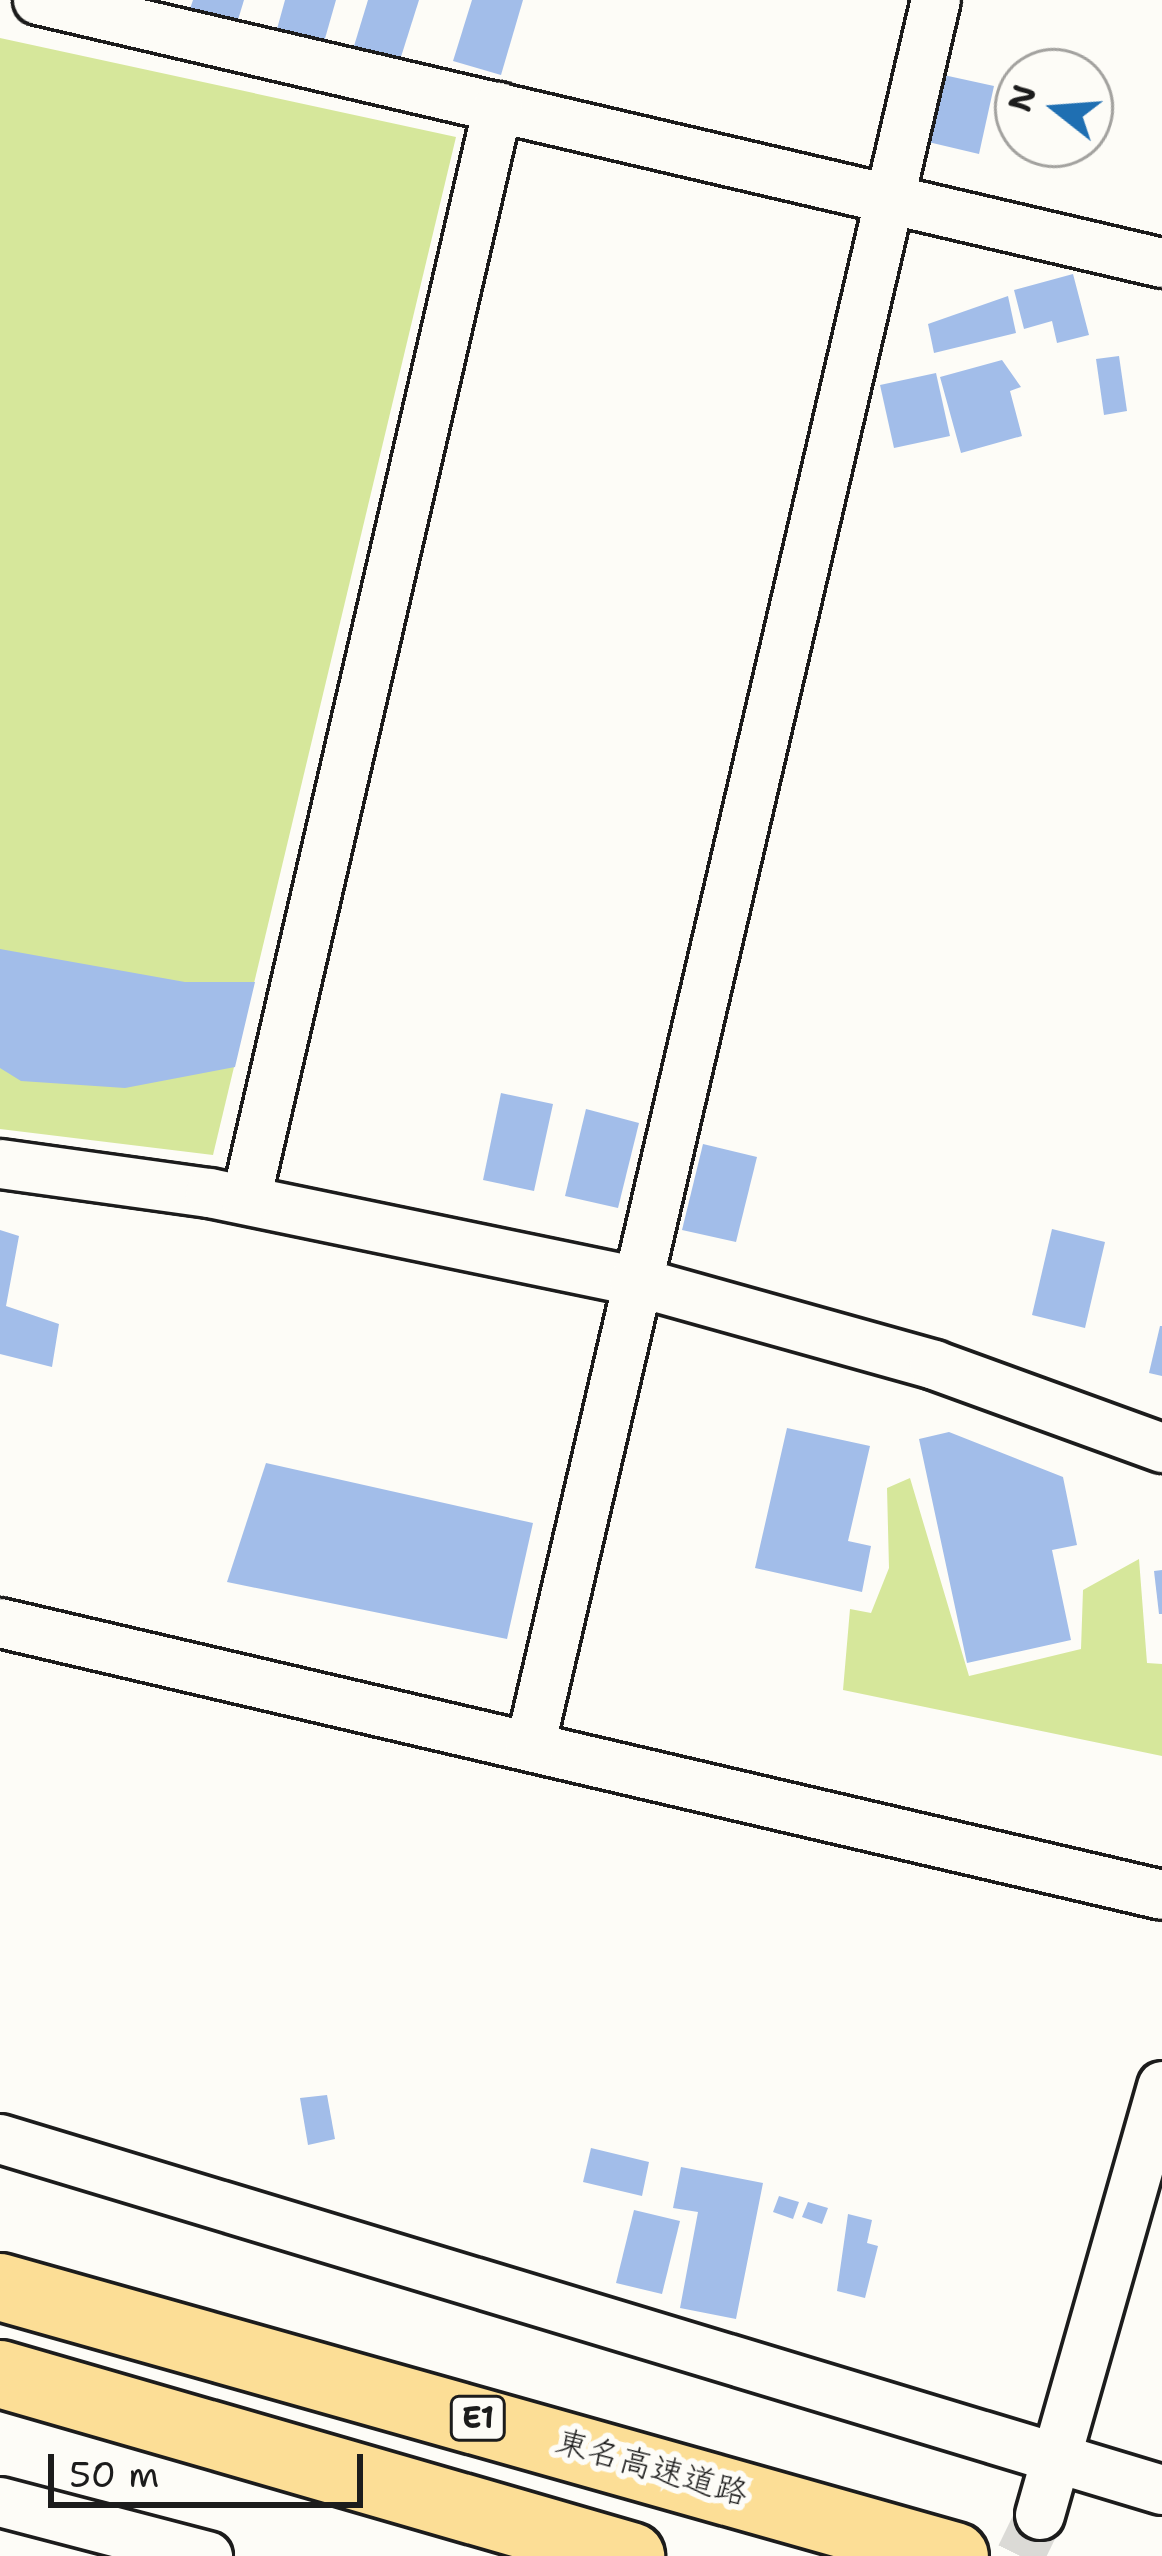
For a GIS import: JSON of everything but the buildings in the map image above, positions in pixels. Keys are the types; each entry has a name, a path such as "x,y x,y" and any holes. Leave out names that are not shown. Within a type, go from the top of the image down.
{"highway":[{"name":"東名高速道路","path":"0,2287 955,2556"},
{"path":"0,2374 631,2556"}],"street":[{"path":"38,0 159,14 498,107 1162,263"},
{"path":"530,1747 634,1281 936,0"},
{"path":"246,1200 498,107"},
{"path":"0,1164 246,1200 634,1281 934,1364 1162,1448"},
{"path":"0,1623 1162,1895"},
{"path":"1040,2515 1064,2458 1162,2086"},
{"path":"0,2139 1162,2490"},
{"path":"0,2502 208,2556"}],"green space":[{"path":"0,38 456,137 213,1155 0,1129"},
{"path":"910,1478 969,1676 1081,1649 1083,1590 1139,1559 1147,1663 1162,1664 1162,1756 843,1690 850,1609 871,1613 889,1568 887,1488"}],"tunnel":[{"path":"1020,2556 1040,2515"}]}
